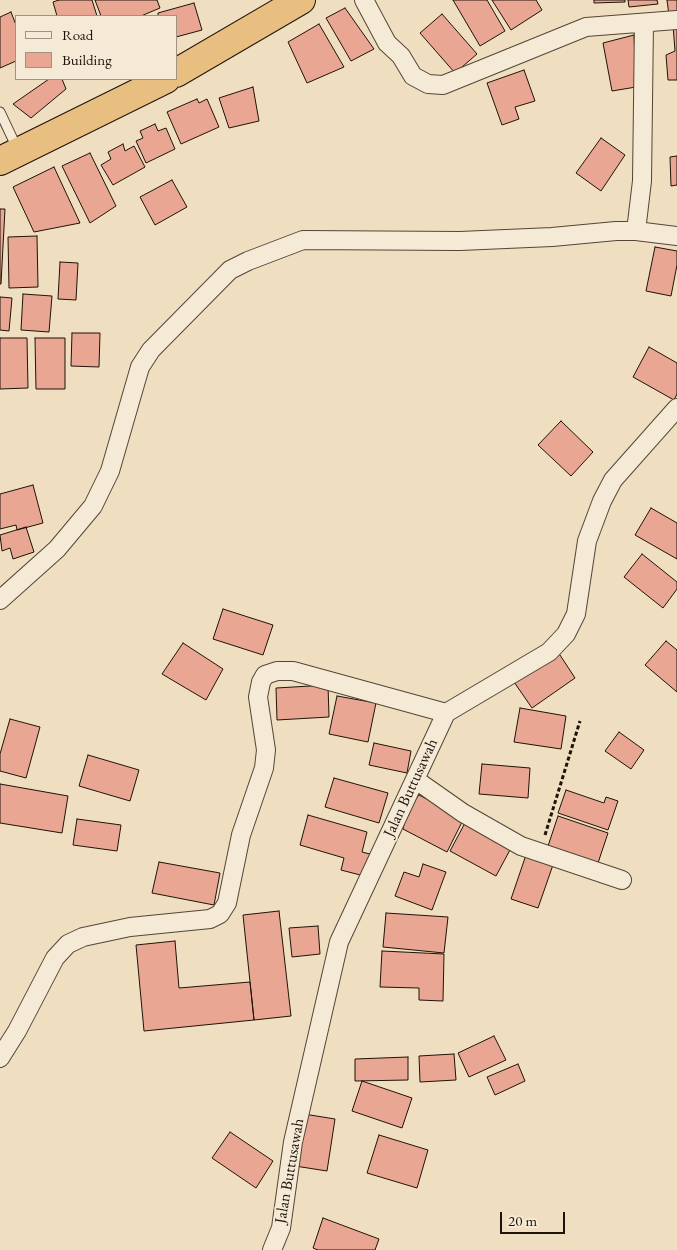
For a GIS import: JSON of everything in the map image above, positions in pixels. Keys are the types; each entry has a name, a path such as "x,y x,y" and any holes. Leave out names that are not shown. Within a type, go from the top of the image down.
{"highway":[{"path":"178,72 301,0"},
{"path":"9,156 164,80"}],"street":[{"path":"364,0 387,44 401,56 413,76 428,84 443,85 586,27 677,20"},
{"path":"636,231 642,181 644,23"},
{"path":"0,600 57,549 93,506 110,471 140,367 151,350 230,270 248,260 303,240 460,241 636,231 677,236"},
{"path":"0,1058 18,1030 56,958 68,944 83,937 130,927 210,919 220,914 227,903 241,835 264,768 266,750 258,697 261,682 265,675 277,671 293,671 446,713 549,652 566,634 576,614 587,541 602,501 613,480 677,408"},
{"name":"Jalan Buttusawah","path":"272,1250 280,1228 293,1142 339,942 446,713"},
{"path":"416,780 464,813 521,846 622,880"}],"lane":[{"path":"0,112 9,156"}],"path":[{"path":"539,852 580,721"}],"building":[{"path":"59,0 92,0 97,15 57,15 53,2"},
{"path":"95,0 157,0 160,8 143,15 101,15"},
{"path":"453,0 487,0 505,31 480,46"},
{"path":"492,0 536,0 542,10 511,30"},
{"path":"594,0 625,0 625,2 594,3"},
{"path":"628,0 657,0 658,4 629,7"},
{"path":"667,0 677,0 677,14 669,15"},
{"path":"194,3 202,30 178,36 178,15 158,15 158,13"},
{"path":"345,8 374,49 351,61 326,18"},
{"path":"11,12 15,22 15,61 0,68 0,17"},
{"path":"442,14 477,54 455,73 420,33"},
{"path":"319,24 344,67 307,83 288,42"},
{"path":"677,24 677,80 668,80 666,55 675,51 673,25"},
{"path":"634,35 636,87 612,91 603,43"},
{"path":"524,70 535,101 515,107 519,119 502,125 487,83"},
{"path":"48,80 62,80 66,89 31,118 13,104"},
{"path":"253,87 259,121 229,128 219,98"},
{"path":"197,99 199,103 207,99 219,127 181,144 167,112"},
{"path":"155,124 158,131 166,128 175,149 146,163 136,141 143,138 140,131"},
{"path":"601,138 625,155 601,191 576,173"},
{"path":"123,144 125,151 134,146 145,167 113,185 101,165 111,159 108,152"},
{"path":"90,153 116,206 90,223 62,166"},
{"path":"677,156 677,185 671,186 670,157"},
{"path":"54,167 80,223 34,232 13,187"},
{"path":"172,180 187,207 155,225 140,197"},
{"path":"0,209 5,209 1,284 0,284"},
{"path":"37,236 38,287 9,288 8,237"},
{"path":"655,247 677,251 677,265 671,296 646,291"},
{"path":"60,262 78,263 76,300 58,299"},
{"path":"23,294 52,296 49,332 21,330"},
{"path":"0,297 12,298 9,331 0,330"},
{"path":"72,333 100,333 99,367 71,366"},
{"path":"0,338 27,338 28,388 0,389"},
{"path":"35,338 65,338 65,389 36,389"},
{"path":"649,347 677,363 677,394 674,400 633,377"},
{"path":"561,421 593,452 571,476 538,445"},
{"path":"33,485 43,523 17,530 16,525 0,529 0,494"},
{"path":"651,508 677,523 677,559 635,535"},
{"path":"26,527 34,552 13,559 10,548 2,551 0,535"},
{"path":"642,554 677,582 677,589 663,608 624,577"},
{"path":"223,609 273,625 263,655 213,639"},
{"path":"666,641 677,650 677,692 645,665"},
{"path":"183,643 223,669 206,700 162,674"},
{"path":"558,652 575,678 532,708 514,682"},
{"path":"328,685 329,717 277,720 276,688"},
{"path":"337,696 376,703 368,742 329,734"},
{"path":"520,708 566,716 561,749 514,742"},
{"path":"10,719 40,727 26,778 0,771 0,754"},
{"path":"619,732 644,750 631,769 605,751"},
{"path":"374,743 411,751 407,773 369,765"},
{"path":"88,755 139,770 130,801 79,786"},
{"path":"482,764 530,768 528,798 479,794"},
{"path":"334,778 388,793 379,823 325,807"},
{"path":"0,784 68,796 62,833 0,823"},
{"path":"566,790 604,803 606,797 618,801 608,830 558,813"},
{"path":"419,795 464,818 447,852 403,829 408,807"},
{"path":"308,815 367,832 362,852 370,854 364,876 341,870 344,858 300,845"},
{"path":"558,816 608,833 598,863 548,846"},
{"path":"77,819 121,825 117,851 73,845"},
{"path":"465,823 511,848 496,876 450,851"},
{"path":"527,852 554,862 538,908 511,899"},
{"path":"159,862 220,873 214,905 152,893"},
{"path":"423,864 446,872 432,910 395,896 404,872 419,877"},
{"path":"279,911 291,1016 254,1020 243,915"},
{"path":"386,913 448,917 444,953 383,947"},
{"path":"318,926 320,954 292,957 289,928"},
{"path":"175,941 179,988 250,982 254,1020 144,1031 136,945"},
{"path":"382,951 444,954 443,1001 419,1000 419,988 380,987"},
{"path":"494,1036 506,1060 469,1077 458,1053"},
{"path":"454,1054 456,1080 420,1082 419,1056"},
{"path":"408,1057 408,1080 355,1081 355,1059"},
{"path":"518,1064 525,1081 495,1095 487,1077"},
{"path":"362,1081 412,1098 402,1128 352,1111"},
{"path":"304,1114 335,1119 327,1171 295,1166"},
{"path":"230,1132 273,1161 256,1188 212,1158"},
{"path":"379,1135 428,1150 417,1188 367,1173"},
{"path":"323,1218 379,1239 375,1250 318,1250 313,1248"}]}
